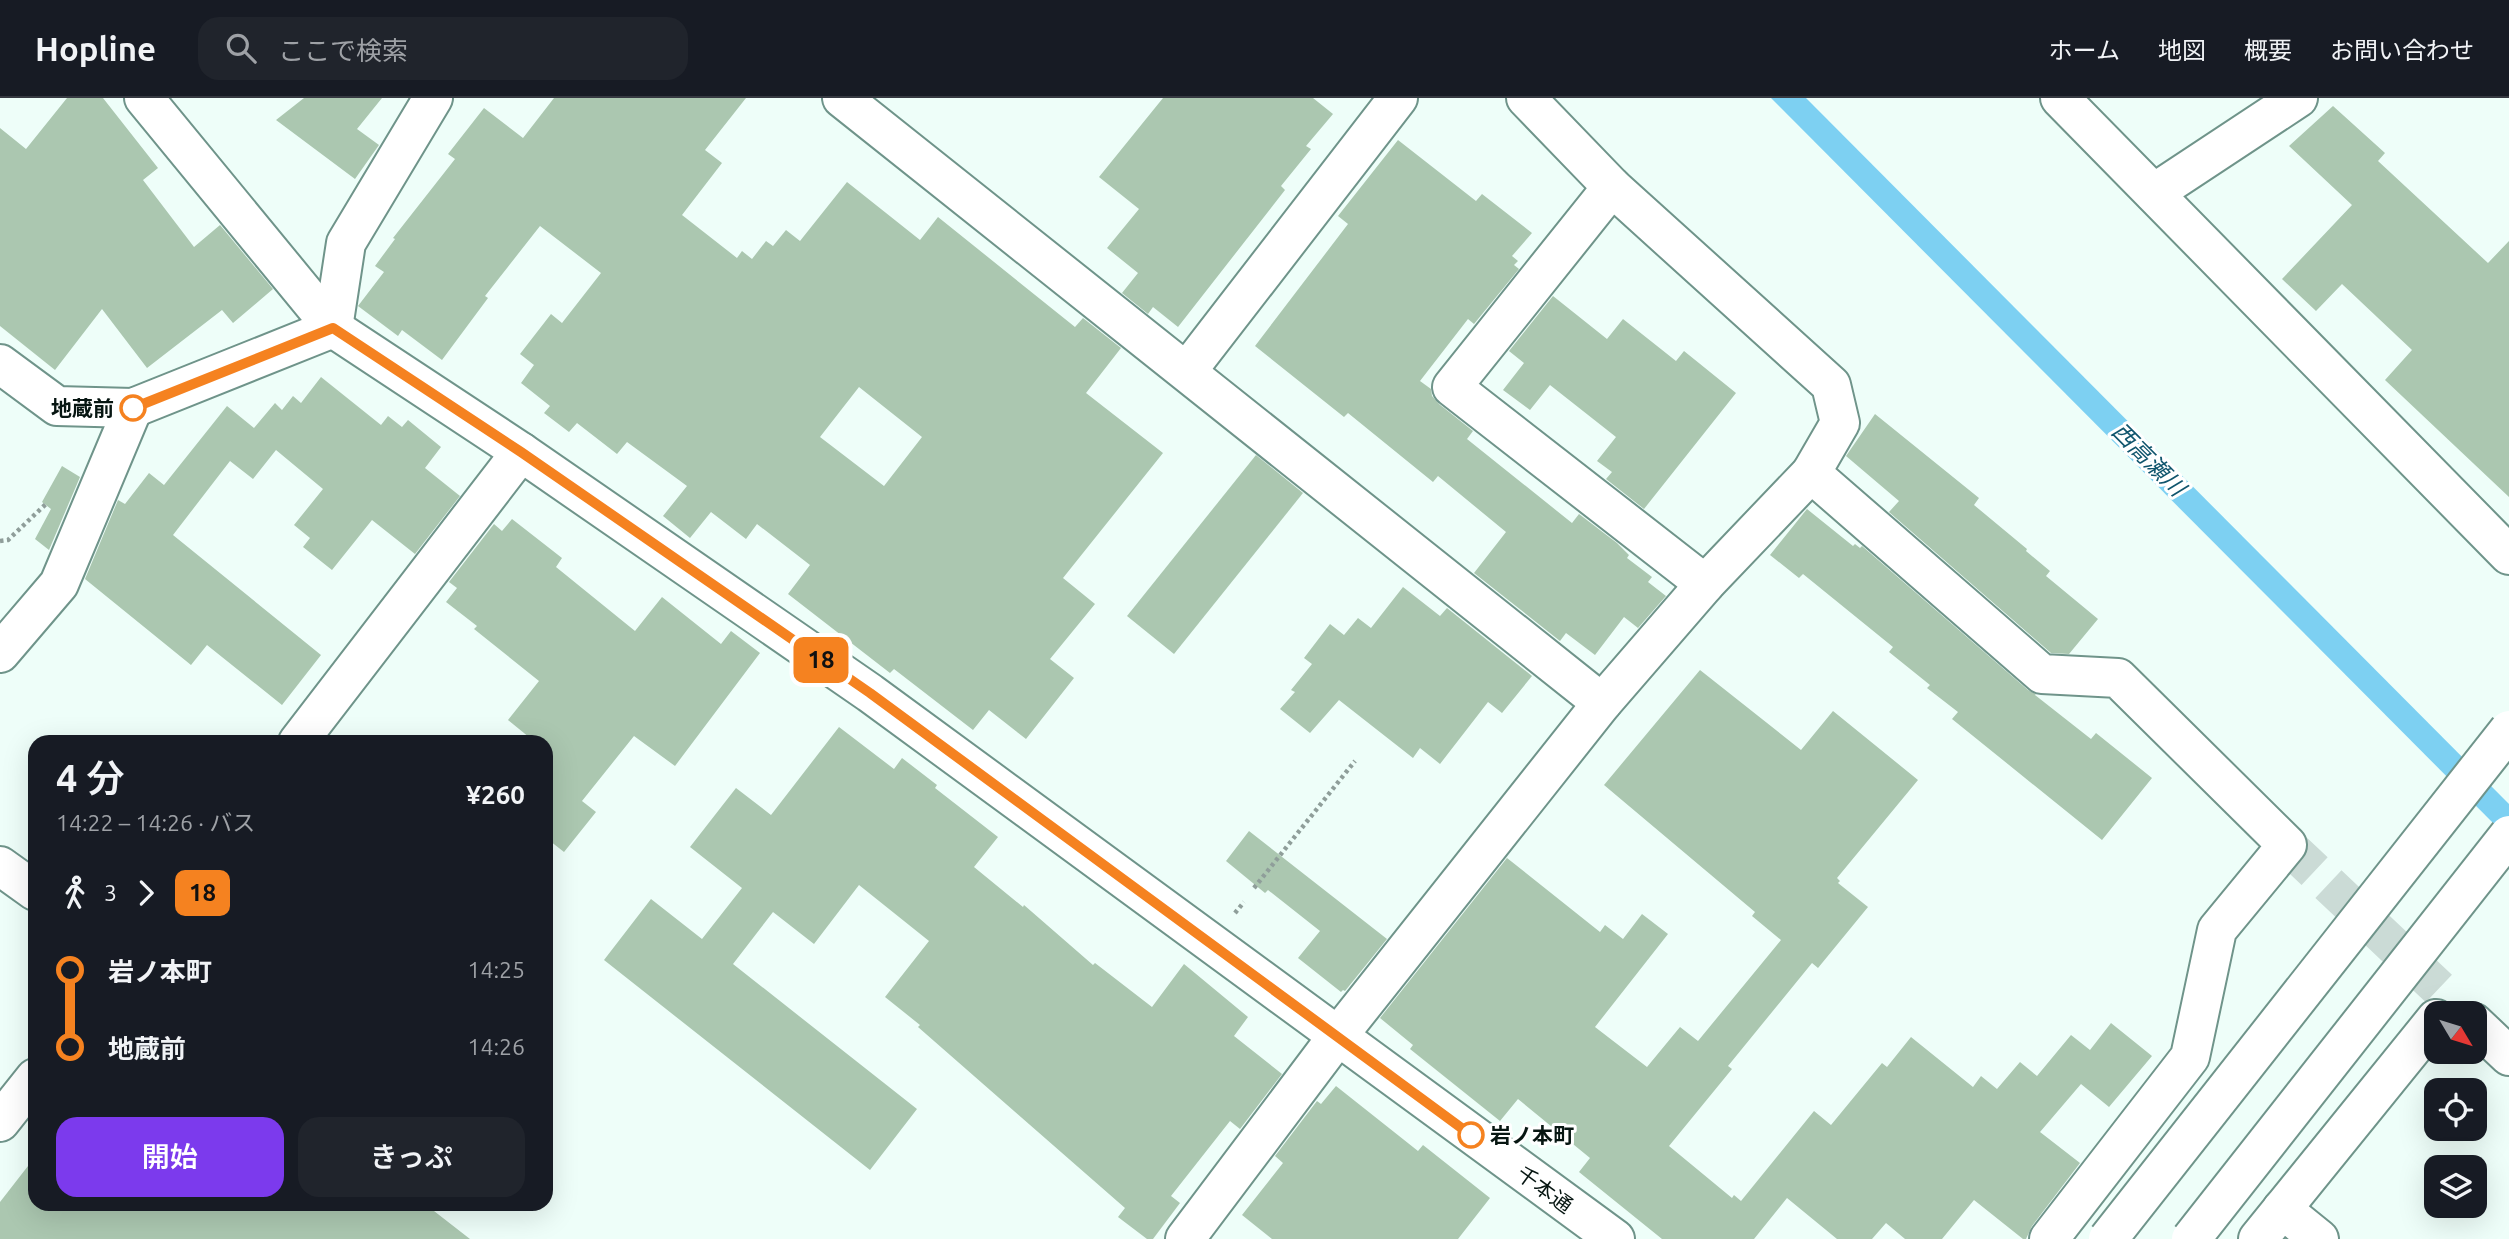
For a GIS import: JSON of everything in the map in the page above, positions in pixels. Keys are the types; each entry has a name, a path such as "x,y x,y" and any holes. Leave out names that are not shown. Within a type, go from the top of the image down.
{"street":[{"name":"千本通","path":"144,98 333,328 521,452 870,693 1615,1239"},
{"path":"0,364 57,406 133,408 333,328 346,243 433,98"},
{"path":"842,98 1602,703"},
{"path":"1187,371 1398,98"},
{"path":"1185,1239 1337,1037 1602,703 1705,584 1811,473 1840,423 1831,385 1612,187 1525,98"},
{"path":"2060,98 2509,555"},
{"path":"2154,193 2298,98"},
{"path":"1612,187 1452,387 1705,584"},
{"path":"0,653 59,584 133,408"},
{"path":"303,735 521,452"},
{"path":"1811,473 2042,674 2118,678 2287,845 2217,930 2190,1057 2049,1239"},
{"path":"2108,1239 2509,730"},
{"path":"2191,1239 2509,835"},
{"path":"0,866 28,886"},
{"path":"2258,1239 2424,1034"},
{"path":"2487,1035 2509,1056"},
{"path":"0,1122 28,1087"},
{"path":"2282,1209 2319,1239"}],"path":[{"path":"0,541 8,540 56,495"},
{"path":"1254,888 1355,761"}],"water":[{"name":"西高瀬川","path":"1771,98 1806,98 2509,804 2509,839"}],"building":[{"path":"67,98 103,98 158,168 143,180 194,247 220,225 273,289 233,323 222,310 147,368 102,309 55,370 0,326 0,128 26,149"},
{"path":"304,98 382,98 357,129 379,145 355,179 276,120"},
{"path":"554,98 746,98 705,150 722,163 682,215 737,258 742,251 752,259 766,241 773,246 786,230 800,241 847,182 920,240 938,217 1075,327 1083,318 1121,348 1086,393 1163,453 1063,578 1095,604 1050,659 1074,678 1026,739 989,710 973,730 894,669 890,673 788,594 810,565 757,524 746,539 711,512 690,538 663,516 687,486 627,442 617,454 577,423 569,432 544,413 550,406 521,383 534,365 520,354 551,314 562,323 601,273 540,226 485,296 488,298 442,360 402,330 398,336 358,306 384,272 375,266 395,239 393,238 455,159 448,154 484,108 523,138","holes":["859,387 922,437 884,486 820,437"]},
{"path":"1163,98 1313,98 1333,114 1306,146 1311,149 1281,186 1285,190 1178,327 1153,307 1148,314 1122,293 1138,273 1107,248 1139,209 1099,177"},
{"path":"2333,106 2385,153 2378,161 2488,263 2509,241 2509,497 2385,380 2412,350 2342,284 2316,311 2282,279 2352,205 2289,146"},
{"path":"1398,140 1476,201 1482,194 1532,233 1512,256 1518,261 1514,265 1519,269 1474,324 1468,319 1420,381 1431,389 1432,396 1439,404 1473,431 1467,439 1572,523 1579,514 1617,543 1629,555 1627,558 1652,577 1648,582 1666,596 1638,628 1624,617 1595,655 1566,633 1560,641 1474,573 1506,532 1438,476 1433,482 1348,413 1344,417 1255,346 1348,224 1338,216"},
{"path":"1553,296 1607,339 1623,319 1676,361 1684,351 1736,393 1644,509 1606,479 1612,472 1597,461 1616,437 1550,385 1530,410 1503,390 1524,363 1509,351"},
{"path":"321,377 381,425 388,416 402,427 408,420 441,447 425,468 460,496 415,554 372,520 332,570 303,547 310,538 294,525 323,489 276,450 253,479 230,461 173,535 321,655 282,705 207,645 191,665 85,579 118,500 125,504 149,473 164,485 227,406 254,428 275,403 282,410 293,396 301,403"},
{"path":"1875,414 1979,498 1974,505 2050,571 2046,576 2098,619 2069,654 2051,653 1889,512 1899,501 1846,456"},
{"path":"1256,455 1303,493 1174,654 1127,616"},
{"path":"62,466 80,477 49,550 35,539 51,509 42,502"},
{"path":"1807,509 1853,546 1862,546 2028,690 2091,739 2096,733 2152,778 2102,840 1952,719 1958,712 1927,688 1930,685 1889,652 1893,647 1803,574 1799,578 1770,555"},
{"path":"512,519 562,558 556,567 635,631 662,597 721,644 731,631 760,653 675,766 634,736 582,801 596,812 564,852 553,843 553,735 526,735 508,720 539,681 474,629 477,626 446,602 457,588 449,582 494,524 502,531"},
{"path":"1403,587 1440,616 1447,608 1532,676 1502,713 1488,702 1440,764 1420,748 1413,758 1339,700 1310,733 1280,709 1295,692 1291,690 1312,664 1304,658 1330,624 1344,635 1358,618 1371,628"},
{"path":"1700,670 1801,750 1833,711 1918,780 1837,878 1840,881 1838,883 1868,907 1818,968 1812,963 1728,1066 1732,1069 1669,1146 1732,1198 1734,1195 1741,1201 1814,1111 1831,1125 1882,1063 1887,1067 1911,1037 1973,1087 1981,1076 1997,1089 2020,1062 2037,1076 2071,1035 2090,1050 2111,1023 2152,1056 2109,1107 2081,1084 2040,1132 2080,1163 2032,1226 2026,1239 1974,1200 1942,1239 1905,1239 1886,1223 1872,1239 1837,1239 1787,1198 1754,1239 1662,1239 1579,1172 1590,1158 1518,1099 1500,1121 1410,1049 1413,1045 1380,1018 1507,858 1600,932 1605,925 1623,939 1642,914 1668,934 1595,1027 1647,1067 1680,1027 1698,1041 1781,940 1752,916 1755,912 1604,785"},
{"path":"839,727 894,769 902,758 937,785 935,788 998,837 974,867 1023,907 1024,905 1093,965 1095,963 1152,1007 1184,964 1248,1017 1234,1036 1282,1074 1240,1129 1230,1121 1171,1196 1180,1203 1153,1239 1147,1239 1118,1217 1125,1208 885,997 929,941 859,885 814,944 773,912 733,964 917,1109 870,1170 604,960 651,899 702,939 742,888 690,847 736,788 771,815"},
{"path":"1249,831 1387,939 1345,991 1341,992 1298,958 1320,931 1268,890 1265,893 1226,861"},
{"path":"1336,1086 1418,1151 1423,1145 1490,1198 1458,1239 1272,1239 1242,1215 1283,1163 1275,1156 1317,1101 1321,1104"},
{"path":"28,1166 28,1211 434,1211 470,1239 0,1239 0,1202"}],"tunnel":[{"path":"2287,845 2451,1000"}],"bus line":[{"name":"18","path":"133,408 333,328 521,452 870,693 1471,1135"}],"place":[{"name":"地蔵前","path":"133,408"},
{"name":"岩ノ本町","path":"1471,1135"}]}
